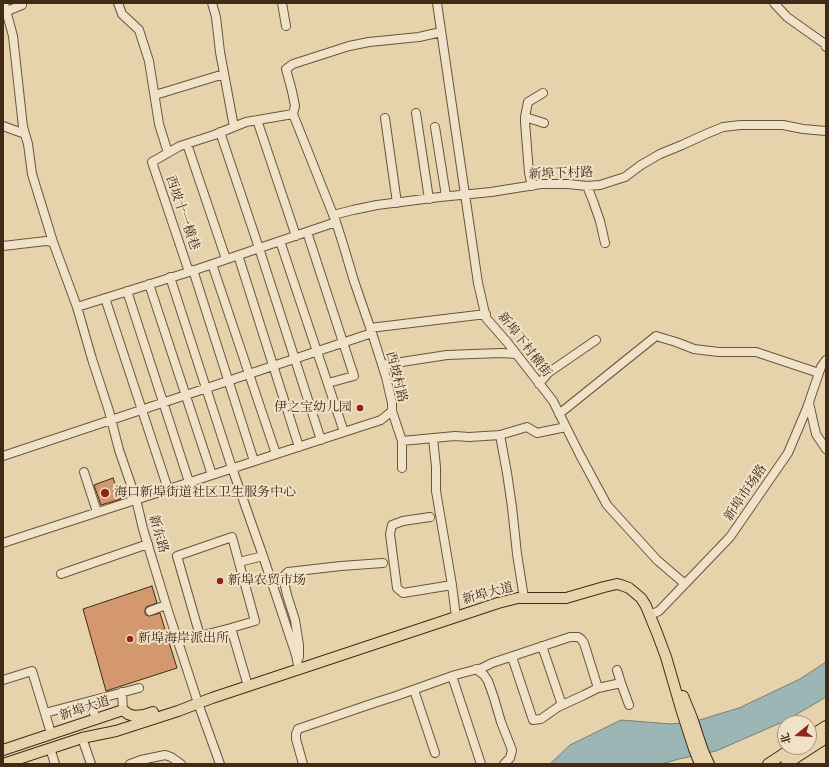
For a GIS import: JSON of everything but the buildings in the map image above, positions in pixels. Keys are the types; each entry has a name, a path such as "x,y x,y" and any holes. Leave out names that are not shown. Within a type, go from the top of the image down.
{"main road":[{"name":"新埠大道","path":"3,764 82,738 116,730 178,710 498,603 524,598 566,598 613,585 621,585 629,588 641,598 650,615 666,657 675,687 683,701 692,742 704,762"},
{"name":"新埠大道","path":"3,750 123,710 134,716 144,715 183,703 198,703"},
{"path":"817,732 826,726"},
{"path":"786,764 826,738"},
{"path":"768,764 782,755"}],"street":[{"path":"118,3 122,14 139,30 150,61 159,124 168,153 180,146 246,122 293,114 295,106 286,69 294,64 349,46 369,42 419,37 441,32"},
{"path":"212,3 216,17 220,52 234,127"},
{"path":"282,3 286,26"},
{"name":"新埠下村横街","path":"437,3 464,194 478,283 486,318 553,401 607,505 657,560 685,584"},
{"path":"774,3 787,17 825,44 826,47"},
{"path":"6,7 22,6"},
{"name":"新东路","path":"6,7 7,28 13,36 23,127 28,144 32,174 53,242 77,307 119,450 136,499 166,605 198,703 220,764"},
{"path":"155,95 224,74"},
{"path":"532,186 529,173 525,117 528,102 543,93"},
{"path":"416,113 429,199"},
{"name":"西坡村路","path":"3,543 381,420 392,411 392,403 382,365 334,219 293,114"},
{"path":"525,117 544,123"},
{"path":"385,118 397,203"},
{"path":"257,120 296,236"},
{"name":"新埠下村路","path":"77,307 296,236 353,210 541,184 587,186 600,185 625,177 641,165 660,154 723,127 741,125 783,125 826,131"},
{"path":"3,126 25,134"},
{"path":"435,127 446,196"},
{"path":"220,132 321,440"},
{"path":"187,144 226,259"},
{"name":"西坡十一横巷","path":"168,153 152,162 191,271 254,461"},
{"path":"587,186 600,221 605,243"},
{"path":"307,232 354,376 328,383"},
{"path":"3,246 46,240 53,242"},
{"path":"280,241 344,432"},
{"path":"238,255 299,447"},
{"path":"212,264 276,454"},
{"path":"170,277 232,468 296,654 299,670"},
{"path":"149,284 212,475"},
{"path":"127,291 189,482"},
{"path":"105,298 168,489"},
{"path":"3,456 343,343 371,330 486,314"},
{"path":"559,414 656,336 694,349 719,352 756,352 820,373"},
{"path":"539,384 548,372 596,340"},
{"path":"382,365 447,355 501,353 516,354"},
{"name":"新埠市场路","path":"650,615 659,611 730,537 757,498 788,453 826,360"},
{"path":"809,402 816,434 826,449"},
{"path":"392,411 402,441 402,468"},
{"path":"402,441 455,436 469,437 500,435 527,427 537,433 566,427"},
{"path":"500,435 507,473 524,598"},
{"path":"433,438 436,467 436,491 456,617"},
{"path":"84,472 97,512"},
{"path":"430,517 403,521 392,525 390,534 397,588 403,593 452,585"},
{"path":"232,537 255,621 231,628 200,636 177,556 232,537"},
{"path":"61,574 148,544"},
{"path":"239,562 263,556"},
{"path":"299,670 299,645 297,632 283,578 288,572 383,563"},
{"path":"150,611 166,605"},
{"path":"231,628 248,686"},
{"path":"303,764 296,739 298,729 570,637 574,636 581,639 598,688"},
{"path":"542,646 562,705"},
{"path":"512,657 533,720 541,719 562,705 598,688 621,683"},
{"path":"476,669 484,675 488,681 512,750 510,758 504,764"},
{"path":"617,670 629,705"},
{"path":"3,680 32,671 52,733"},
{"path":"452,676 481,764"},
{"path":"45,713 139,688"},
{"path":"414,690 436,754"},
{"path":"122,692 123,710"},
{"path":"90,701 96,719"},
{"path":"82,738 91,764"},
{"path":"50,748 55,764"},
{"path":"130,764 165,755 180,764"}],"water":[{"path":"826,662 826,697 795,715 777,715 777,724 716,751 661,764 550,764 570,745 621,720 671,724 693,722 739,708 800,679"}],"place":[{"name":"伊之宝幼儿园","path":"360,408"},
{"name":"海口新埠街道社区卫生服务中心","path":"105,493"},
{"name":"新埠农贸市场","path":"220,581"},
{"name":"新埠海岸派出所","path":"130,639"}]}
